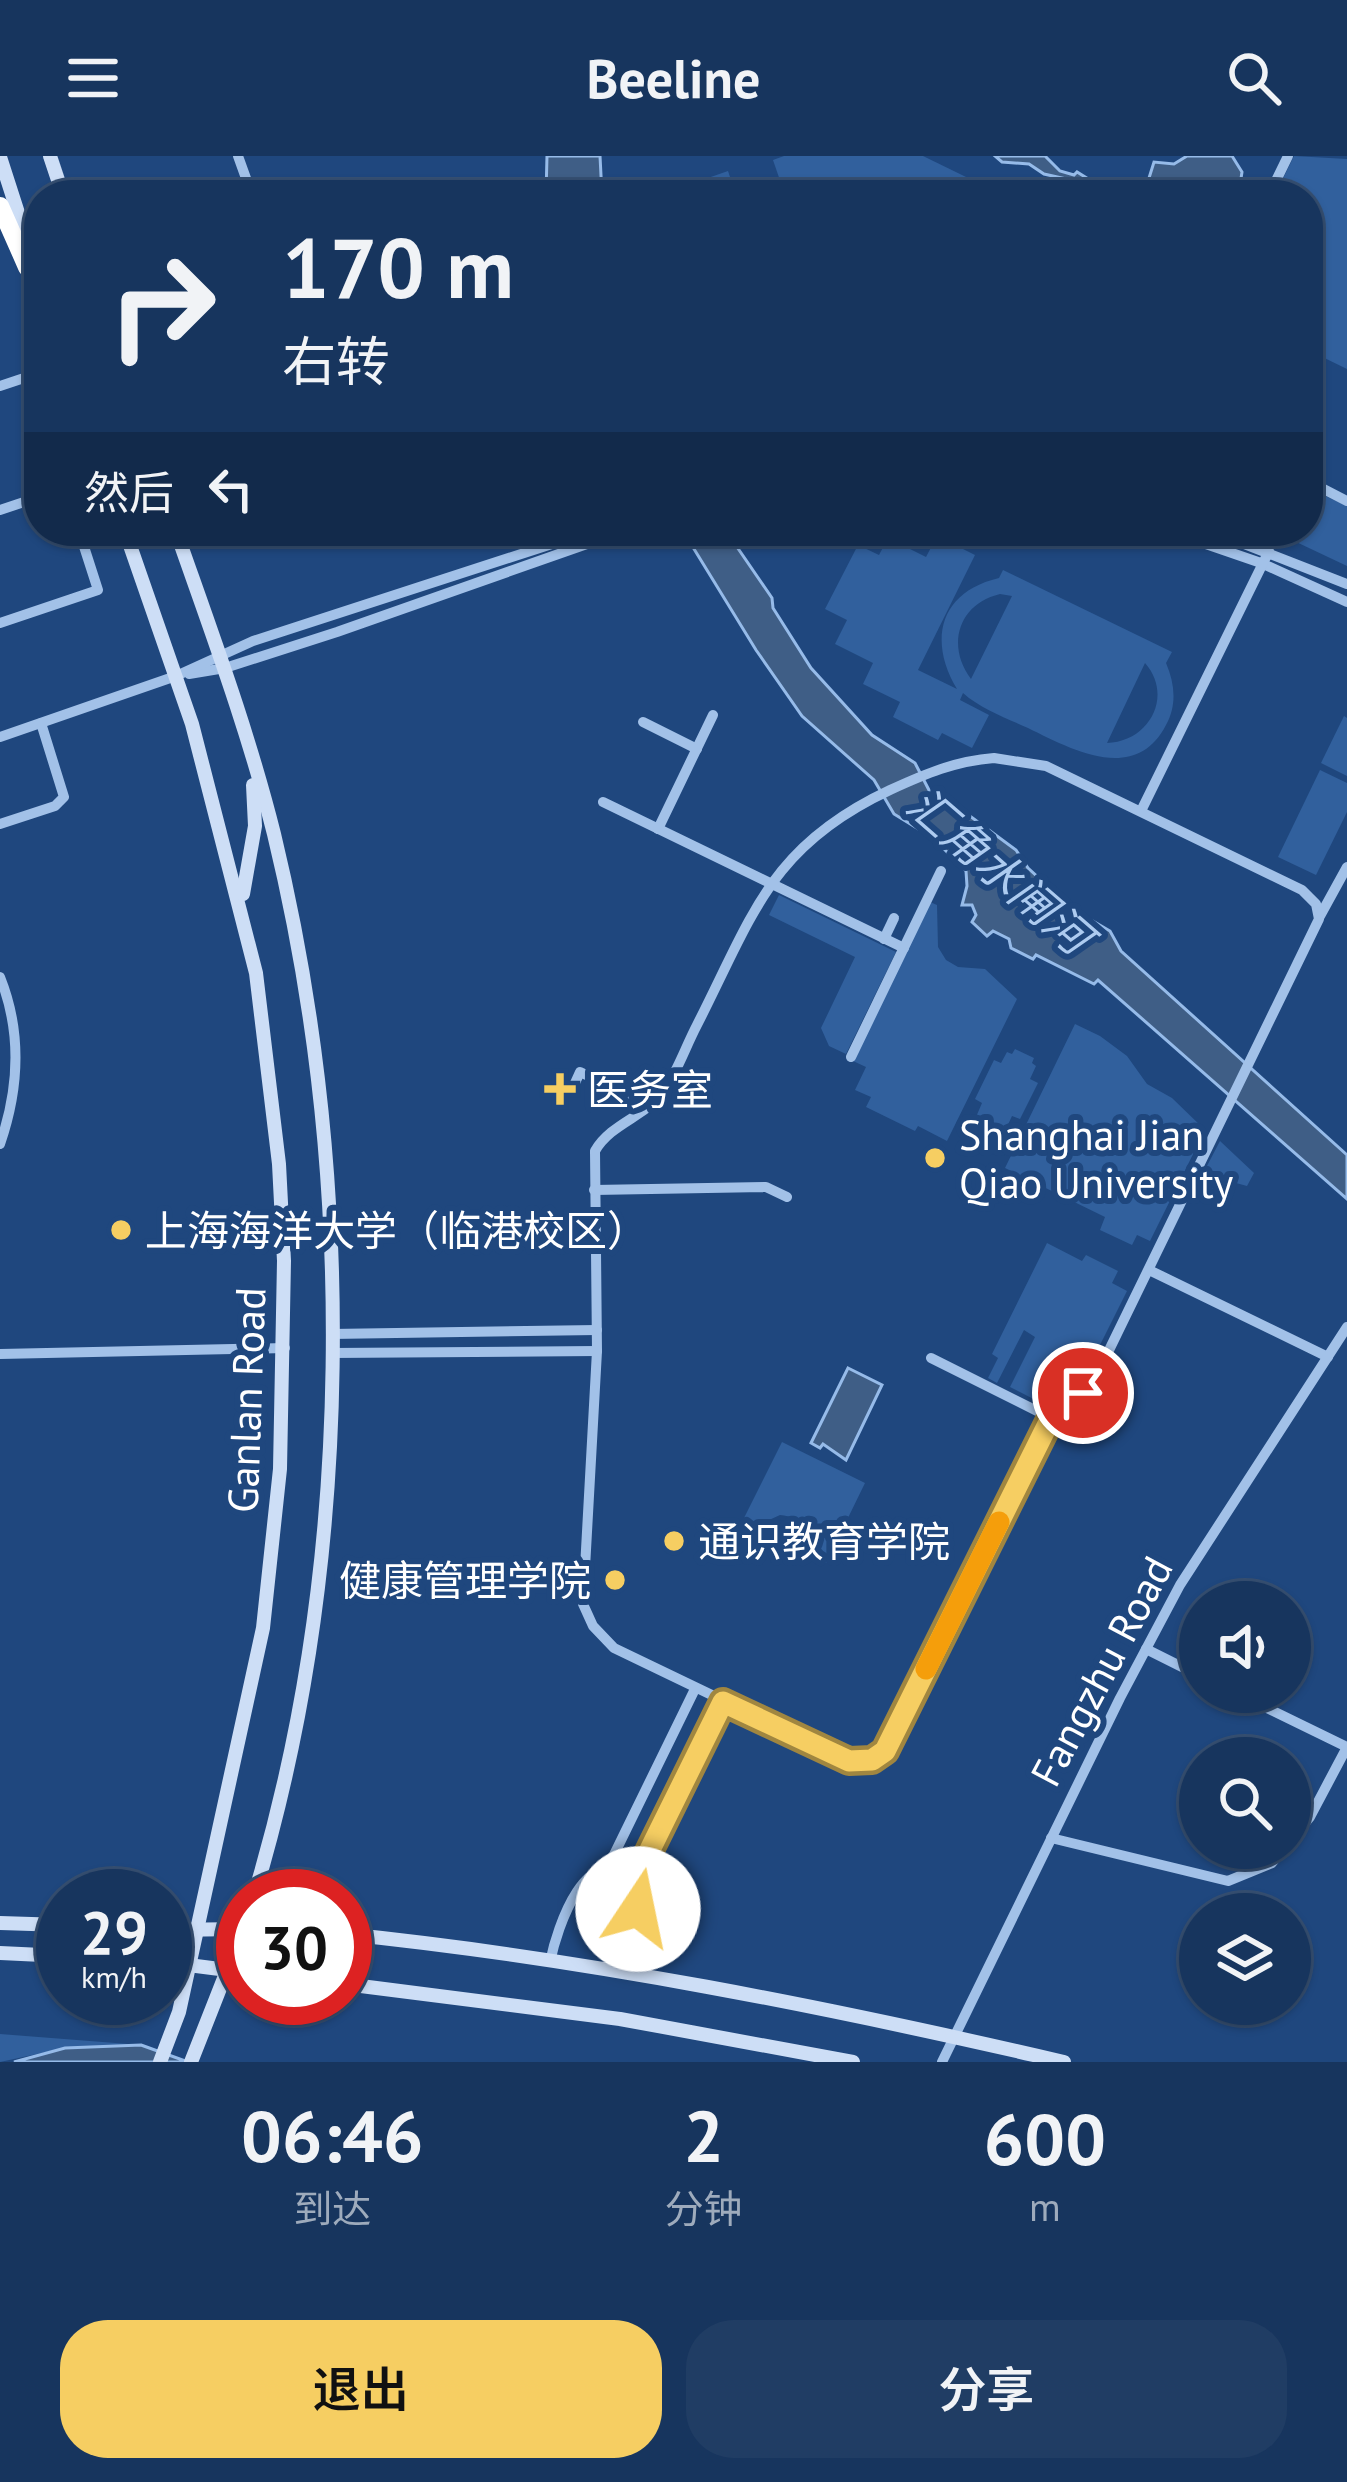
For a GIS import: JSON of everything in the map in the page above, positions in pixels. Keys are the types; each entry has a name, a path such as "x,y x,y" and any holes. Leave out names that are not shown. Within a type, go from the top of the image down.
{"highway":[{"path":"0,206 24,260"}],"main road":[{"path":"0,158 24,234"},
{"name":"Ganlan Road","path":"130,546 202,755 242,911 256,973 279,1164 285,1348 278,1493 263,1628 192,1948"},
{"name":"Ganlan Road","path":"181,546 251,752 284,876 325,1149 331,1334 328,1458 310,1633 261,1869"},
{"path":"242,911 255,826 251,752"},
{"path":"0,1923 36,1924"},
{"path":"192,1930 216,1930"},
{"path":"372,1938 614,1970 1064,2062"},
{"path":"0,1953 36,1955"},
{"path":"372,1987 620,2019 853,2062"},
{"path":"191,2061 216,2010"},
{"name":"Ganlan Road","path":"162,2057 173,2025"}],"street":[{"path":"0,622 98,590 84,546"},
{"path":"223,662 316,620 545,546"},
{"path":"0,737 578,546"},
{"path":"1212,546 1347,602"},
{"path":"1254,546 1347,584"},
{"path":"1141,811 1269,551"},
{"path":"658,829 713,716"},
{"path":"643,722 697,749"},
{"path":"1,826 55,806 64,797 41,723"},
{"path":"1319,919 1316,904 1302,890 1030,762 964,760 931,771 874,797 797,850 769,882 662,1095 600,1142 595,1151 597,1351 584,1604 593,1626 614,1648 849,1761 879,1756 891,1742 1051,1418 1091,1385 1347,867"},
{"path":"603,802 904,948"},
{"path":"851,1057 941,872"},
{"path":"884,939 894,918"},
{"path":"0,977 16,1057 15,1092 0,1144"},
{"path":"575,1083 580,1072 648,1104"},
{"path":"594,1190 766,1187 788,1197"},
{"path":"1149,1270 1328,1357"},
{"name":"Fangzhu Road","path":"942,2062 1180,1585 1347,1327"},
{"path":"331,1334 597,1330"},
{"path":"525,1331 526,1350"},
{"path":"0,1354 285,1348"},
{"path":"331,1353 597,1351"},
{"path":"931,1358 1051,1418"},
{"path":"1146,1649 1179,1666"},
{"path":"607,1869 695,1689"},
{"path":"634,1882 723,1702"},
{"path":"1277,1713 1347,1747 1311,1815"},
{"path":"1051,1838 1228,1881 1257,1869"},
{"path":"550,1962 579,1886 590,1875 607,1869 621,1871 634,1882 639,1899 614,1970"}],"shaded area":[{"path":"784,156 923,156 972,180 780,180 773,160"},
{"path":"1294,156 1347,159 1347,369 1323,357 1323,180 1282,180"},
{"path":"728,171 731,180 702,180"},
{"path":"1323,495 1347,506 1347,566 1305,546 1323,546"},
{"path":"857,546 879,555 884,546 904,546 926,557 932,546 957,546 975,555 918,670 957,689 943,653 945,621 963,594 999,578 1003,570 1172,652 1166,663 1173,687 1172,710 1153,743 1120,758 1082,752 994,713 963,693 960,700 989,715 972,748 942,733 938,740 893,717 900,702 863,684 873,663 835,644 847,620 825,609","holes":["1012,596 971,679 959,653 960,628 986,599","1145,663 1157,689 1153,715 1135,735 1107,743"]},
{"path":"1344,716 1347,718 1347,776 1321,763"},
{"path":"1320,770 1347,783 1347,812 1316,875 1278,857"},
{"path":"779,895 896,952 846,1054 829,1046 821,1028 855,957 769,915"},
{"path":"930,902 937,905 938,947 946,960 958,967 985,969 1017,999 947,1141 866,1107 871,1097 855,1090 866,1067 853,1061"},
{"path":"1075,1024 1127,1056 1147,1084 1172,1098 1205,1130 1150,1241 1137,1235 1132,1245 1100,1230 1105,1217 1005,1168"},
{"path":"1015,1049 1034,1058 1030,1079 1038,1083 1020,1119 1012,1116 1005,1131 998,1133 978,1124 982,1103 975,1099 994,1060 1001,1063"},
{"path":"1220,1141 1254,1173 1247,1186 1225,1180 1217,1195 1197,1185"},
{"path":"1047,1243 1082,1261 1086,1255 1118,1271 1112,1283 1127,1291 1082,1381 1047,1406 1010,1387 1035,1337 1024,1330 997,1383 988,1378 998,1358 992,1354"},
{"path":"782,1442 865,1483 826,1563 812,1552 809,1531 795,1519 780,1515 758,1525 742,1522"},
{"path":"0,2034 141,2045 65,2048 0,2062"}],"water":[{"path":"547,156 600,156 601,180 546,180"},
{"path":"995,156 1045,156 1060,171 1077,172 1090,180 1067,180 1029,164 1002,162"},
{"path":"1187,156 1232,156 1242,172 1241,180 1150,180 1154,162 1174,164"},
{"name":"汇角水闸河","path":"692,546 736,546 811,668 872,735 915,763 930,792 1016,850 1028,868 1074,910 1110,931 1121,951 1347,1155 1347,1199 1098,980 1094,984 1036,955 1033,959 1011,948 1009,939 993,931 987,936 972,922 976,915 972,905 962,905 966,871 933,838 894,814 874,780 802,716"},
{"path":"848,1368 882,1385 846,1460 823,1444 820,1448 811,1443"},
{"path":"141,2045 188,2062 14,2062 65,2048"}],"slow traffic":[{"path":"926,1669 999,1522"}],"place":[{"name":"医务室","path":"560,1089"},
{"name":"Shanghai Jian Qiao University","path":"935,1158"},
{"name":"上海海洋大学（临港校区）","path":"121,1230"},
{"name":"通识教育学院","path":"674,1541"},
{"name":"健康管理学院","path":"615,1580"}],"route":[{"path":"638,1909 634,1882 723,1702 849,1761 872,1760 885,1751 1051,1418 1083,1393"}]}
